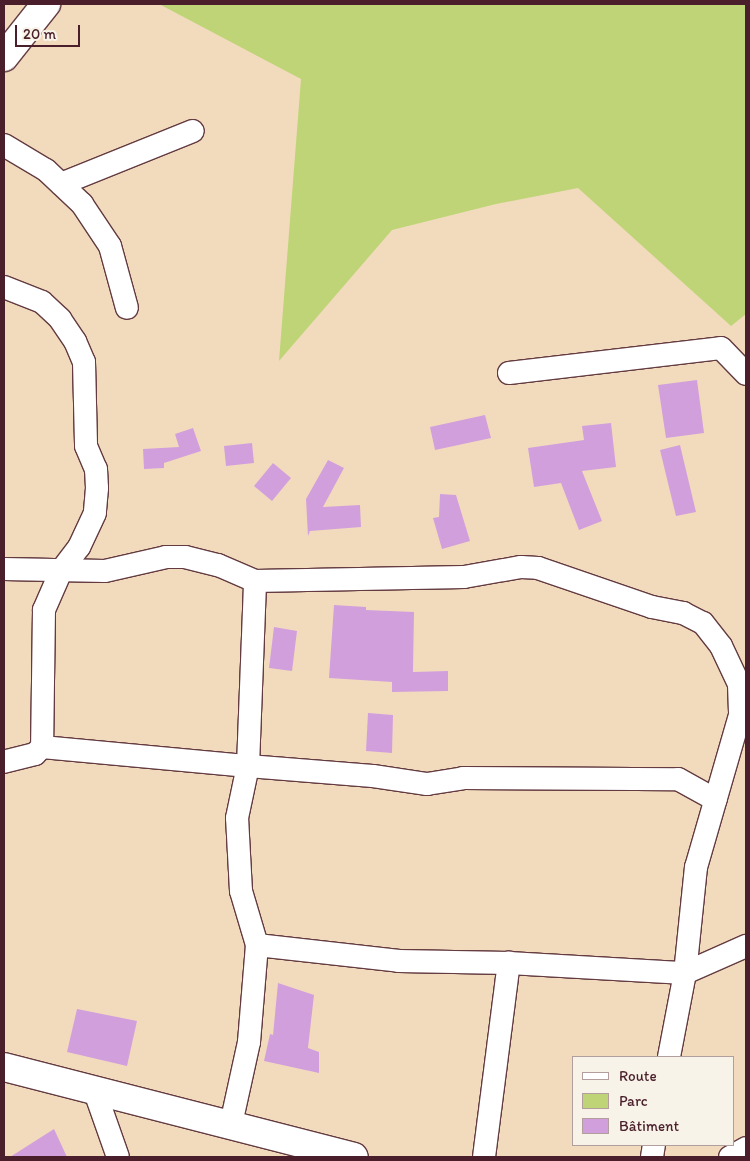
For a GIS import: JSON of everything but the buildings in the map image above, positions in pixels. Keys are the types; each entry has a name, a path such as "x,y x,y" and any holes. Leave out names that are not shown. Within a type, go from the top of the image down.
{"street":[{"path":"4,58 46,4"},
{"path":"61,184 193,131"},
{"path":"4,145 46,170 82,204 110,246 127,308"},
{"path":"4,288 42,302 60,319 84,362 86,446 96,469 97,488 95,513 80,547 61,571 44,610 42,747 36,754 4,762"},
{"path":"508,373 721,348 746,374"},
{"path":"4,569 106,571 166,557 185,557 218,566 255,581 464,577 521,567 538,568 652,607 683,613 702,623 721,646 743,680 740,715 696,867 685,972 668,1056"},
{"path":"231,1124 249,1042 257,945 240,891 237,818 248,766 255,581"},
{"path":"42,747 373,776 427,784 463,778 678,779 716,800"},
{"path":"257,945 399,961 509,963 685,972 746,946"},
{"path":"484,1157 509,963"},
{"path":"4,1066 354,1157"},
{"path":"94,1089 118,1157"},
{"path":"730,1157 746,1148"}],"green space":[{"path":"159,4 746,4 746,314 731,326 578,188 496,204 392,230 279,361 301,79"}]}
